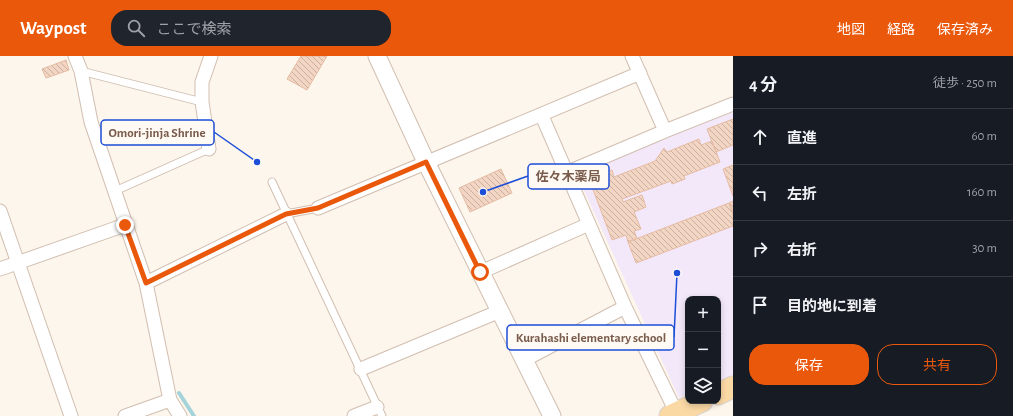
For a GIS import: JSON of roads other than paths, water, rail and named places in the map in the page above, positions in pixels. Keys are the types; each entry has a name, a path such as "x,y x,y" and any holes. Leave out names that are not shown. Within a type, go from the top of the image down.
{"main road":[{"path":"721,393 733,388"},
{"path":"673,414 695,404"}],"street":[{"path":"76,56 81,70 91,122 146,283 170,400 180,416"},
{"path":"210,149 202,102 202,82 211,56"},
{"path":"377,56 426,162 552,416"},
{"path":"632,56 665,130"},
{"path":"318,208 426,162 542,116 640,73"},
{"path":"566,173 665,130 733,104"},
{"path":"542,116 673,414"},
{"path":"0,211 71,416"},
{"path":"146,283 286,214"},
{"path":"480,272 589,224"},
{"path":"0,269 18,264 125,225"},
{"path":"524,360 625,307"},
{"path":"361,369 500,311"},
{"path":"125,416 170,400"},
{"path":"354,416 379,412"}],"lane":[{"path":"81,70 202,102"},
{"path":"115,191 210,149"},
{"path":"272,182 361,369 379,412"},
{"path":"286,214 318,208"}],"waterway":[{"path":"179,393 194,416"}],"place":[{"name":"Omori-jinja Shrine","path":"257,162"},
{"name":"佐々木薬局","path":"483,192"},
{"name":"Kurahashi elementary school","path":"677,273"}]}
